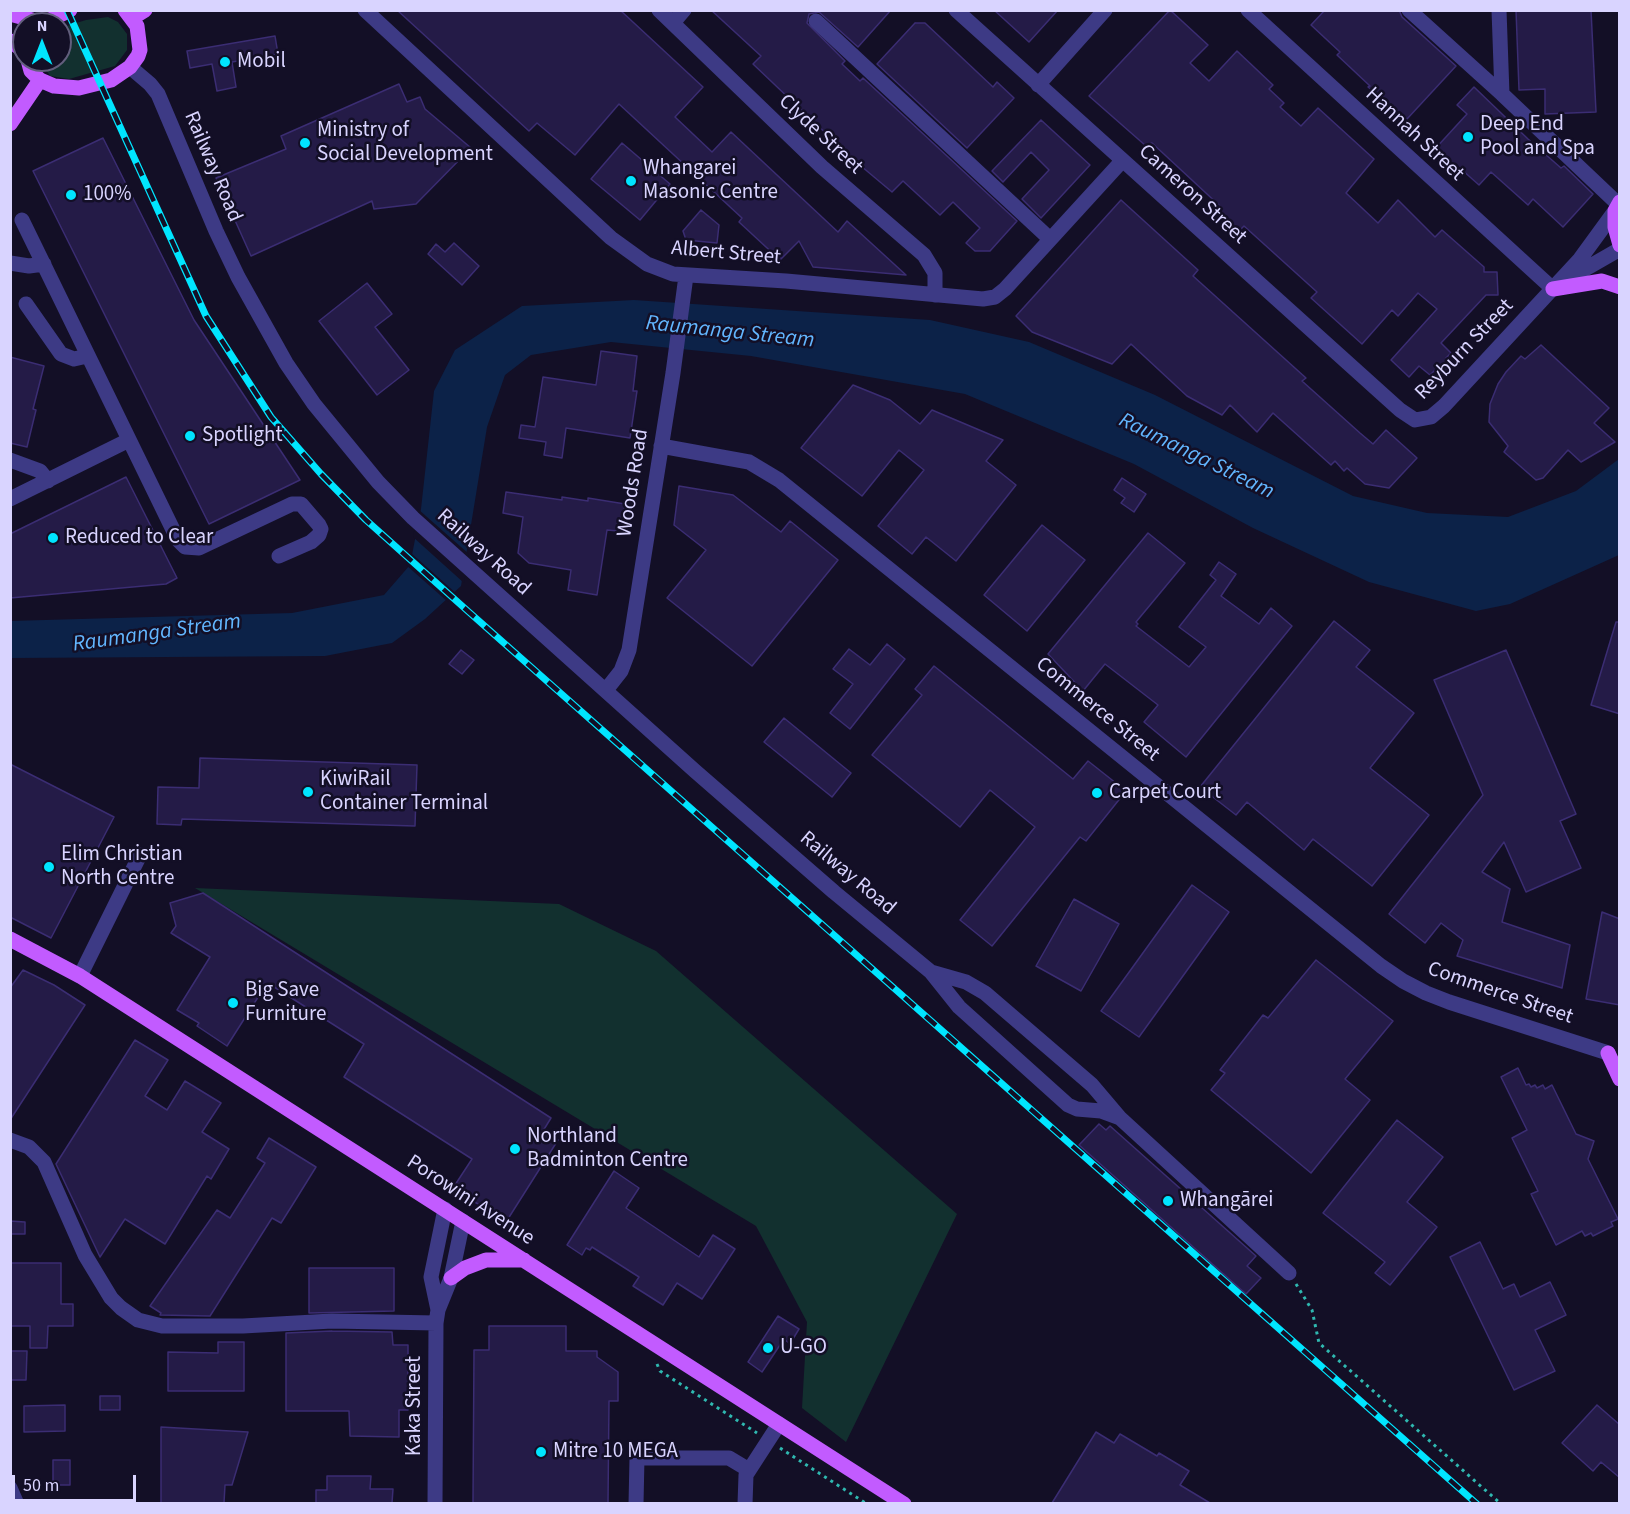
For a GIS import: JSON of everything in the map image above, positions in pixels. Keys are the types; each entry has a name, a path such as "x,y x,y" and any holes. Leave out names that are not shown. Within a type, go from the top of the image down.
{"main road":[{"path":"32,72 40,80 68,89 111,80 130,67 138,56 139,34 134,13"},
{"path":"10,124 40,80"},
{"path":"1618,203 1615,227 1620,247"},
{"path":"1553,289 1602,281 1620,287"},
{"name":"Porowini Avenue","path":"10,939 80,976 904,1503"},
{"name":"Commerce Street","path":"1614,1054 1620,1079"},
{"path":"451,1278 465,1268 486,1260 524,1260"}],"street":[{"name":"Albert Street","path":"365,10 611,238 647,264 673,274 786,281 983,299 994,297 1005,289 1122,161"},
{"name":"Clyde Street","path":"659,10 822,167 924,255 935,273 935,295"},
{"path":"673,23 684,10"},
{"name":"Cameron Street","path":"957,10 1400,410"},
{"path":"1038,85 1105,10"},
{"name":"Hannah Street","path":"1248,10 1553,289"},
{"path":"1409,10 1618,203"},
{"path":"1499,10 1502,94"},
{"path":"816,21 1050,239"},
{"name":"Railway Road","path":"130,67 158,94 216,231 238,277 286,363 321,412 378,482 413,519 834,892 931,972 959,1007 1071,1106 1101,1111 1120,1118"},
{"name":"Reyburn Street","path":"1400,410 1415,420 1436,414 1580,259 1618,203"},
{"path":"22,220 175,535 185,547 194,550 292,504 300,504 319,525 319,535 311,542 279,556"},
{"name":"Reyburn Street","path":"1553,289 1620,247"},
{"path":"10,263 29,266 44,264"},
{"name":"Woods Road","path":"606,690 620,673 627,655 673,373 686,276"},
{"path":"26,304 62,354 75,359 87,356"},
{"path":"10,499 129,440"},
{"name":"Commerce Street","path":"661,446 749,462 779,480 1381,966 1403,981 1449,1002 1614,1054"},
{"path":"10,460 40,471 48,481"},
{"path":"80,976 140,855"},
{"name":"Railway Road","path":"931,972 966,982 982,991 1092,1085 1120,1118 1289,1273"},
{"path":"10,1140 29,1148 44,1162 86,1255 111,1298 138,1320 154,1326 243,1326 437,1317"},
{"name":"Kaka Street","path":"435,1503 437,1317 430,1277 445,1209"},
{"name":"Kaka Street","path":"437,1317 451,1278 463,1221"},
{"path":"745,1503 748,1470 779,1424"},
{"path":"636,1503 637,1458 729,1458 748,1470"},
{"path":"10,1488 17,1503"}],"path":[{"path":"1289,1273 1312,1310 1319,1343 1501,1503"}],"green space":[{"path":"108,17 118,22 127,34 127,50 115,66 69,79 50,76 48,72 72,72 72,24"},
{"path":"195,888 559,904 656,951 957,1214 846,1442 802,1408 807,1322 756,1226"}],"water":[{"name":"Raumanga Stream","path":"634,300 930,320 1029,342 1155,395 1353,496 1427,513 1508,517 1576,491 1619,459 1619,555 1510,604 1476,611 1369,582 1253,528 1134,464 965,394 751,356 611,342 531,355 505,375 487,427 461,586 425,619 392,643 325,656 11,658 10,621 292,613 384,595 410,565 421,509 434,391 455,350 522,306"}],"pier":[{"path":"418,509 469,554 464,583 413,537"},
{"path":"410,552 457,594 448,602 406,565"}],"building":[{"path":"397,10 620,10 703,87 675,117 712,152 731,132 838,232 847,221 906,275 813,267 799,241 780,260 739,222 742,218 619,104 575,155 537,123 529,131"},
{"path":"711,10 891,10 858,47 819,12 809,14 807,23 845,61 842,64 860,81 863,78 1017,221 990,251 975,251 966,243 980,228 953,202 940,215 903,181 892,192 855,161 753,64 761,56"},
{"path":"994,10 1058,10 1029,42"},
{"path":"1170,10 1208,45 1190,63 1209,81 1237,51 1273,85 1269,89 1284,103 1280,107 1301,126 1318,108 1374,159 1346,193 1378,223 1398,200 1435,237 1442,230 1484,267 1484,272 1497,272 1498,295 1486,295 1441,343 1451,353 1446,358 1452,363 1440,376 1434,371 1430,375 1419,366 1409,377 1391,360 1437,309 1418,293 1398,316 1392,310 1362,344 1311,298 1317,292 1244,226 1237,233 1215,213 1221,207 1152,143 1146,146 1089,96"},
{"path":"1325,10 1399,10 1402,17 1456,66 1407,119 1368,87 1370,86 1337,55 1340,52 1311,25"},
{"path":"1516,10 1591,10 1596,112 1545,114 1545,89 1519,90"},
{"path":"915,23 925,23 993,87 997,82 1014,98 967,148 877,64"},
{"path":"275,36 278,54 232,62 236,87 217,91 212,64 190,68 187,51"},
{"path":"399,84 407,102 420,97 425,109 471,148 416,204 374,209 372,201 251,256 216,178 286,149 281,136"},
{"path":"1474,87 1528,139 1561,168 1564,166 1593,194 1563,227 1533,199 1528,205 1491,172 1479,185 1461,169 1458,172 1434,150 1467,114 1457,105"},
{"path":"1041,120 1090,165 1041,218 1022,199 1049,170 1031,152 1003,182 992,171"},
{"path":"103,138 194,320 300,480 209,524 33,171"},
{"name":"Whangarei Masonic Centre","path":"622,143 670,184 640,220 591,179"},
{"path":"1121,200 1198,270 1193,276 1306,378 1302,381 1360,433 1373,444 1386,430 1417,458 1389,488 1365,484 1347,468 1344,471 1335,461 1331,465 1273,413 1257,432 1230,405 1222,415 1187,396 1131,344 1112,364 1032,332 1016,316"},
{"path":"701,210 719,225 717,243 686,240 683,231"},
{"path":"454,243 479,266 462,285 428,254 436,244 445,252"},
{"path":"367,283 392,314 375,327 409,370 377,395 319,321"},
{"path":"1541,345 1609,408 1594,423 1615,442 1581,462 1568,450 1543,478 1536,480 1504,452 1508,446 1489,422 1490,404 1506,372 1521,356 1525,359"},
{"path":"601,351 637,356 633,391 637,391 630,438 566,428 562,458 544,455 546,442 519,438 521,425 535,427 543,377 596,385"},
{"path":"10,357 44,366 33,409 36,410 27,447 10,443"},
{"path":"853,385 890,400 920,424 932,410 1003,440 986,461 1016,485 956,561 926,537 912,554 878,526 924,470 899,450 862,496 801,448"},
{"path":"126,477 177,578 166,584 10,598 10,534"},
{"path":"1122,478 1146,494 1134,512 1121,503 1125,498 1114,490"},
{"path":"679,486 733,495 781,532 790,521 838,560 752,666 667,598 706,550 674,525"},
{"path":"506,492 562,500 562,497 588,501 588,498 625,504 622,527 618,526 618,531 607,530 597,595 568,590 571,570 529,563 518,553 523,517 503,513"},
{"path":"1042,525 1085,560 1027,631 984,595"},
{"path":"1148,533 1185,563 1136,622 1138,624 1136,626 1189,667 1206,647 1179,627 1216,580 1210,575 1219,562 1236,574 1221,596 1259,624 1271,608 1292,626 1186,757 1144,722 1158,705 1105,664 1083,691 1048,654"},
{"path":"1334,621 1370,650 1356,667 1414,713 1370,768 1429,815 1372,886 1313,839 1304,850 1247,802 1236,815 1200,787"},
{"path":"1616,622 1620,622 1620,714 1591,705"},
{"path":"887,644 905,659 850,729 830,713 853,684 833,669 849,649 870,665"},
{"path":"461,650 474,660 462,674 449,664"},
{"path":"1506,650 1576,814 1560,821 1581,868 1526,892 1504,842 1482,872 1510,889 1502,922 1570,945 1562,988 1457,956 1463,940 1441,923 1425,943 1389,914 1483,795 1434,680"},
{"path":"934,666 1073,779 1088,761 1126,791 1086,841 1080,837 992,946 960,920 1035,827 990,790 960,827 872,755 922,695 915,689"},
{"path":"784,718 851,773 832,797 764,742"},
{"name":"KiwiRail Container Terminal","path":"200,758 417,765 415,826 182,819 181,825 157,824 158,787 199,788"},
{"name":"Elim Christian North Centre","path":"10,764 114,817 51,938 10,917"},
{"path":"1192,885 1229,912 1139,1037 1101,1011"},
{"path":"203,893 551,1118 543,1131 558,1140 506,1222 453,1188 472,1159 344,1077 364,1044 271,985 262,991 227,1046 197,1026 199,1023 177,1010 210,957 171,933 176,926 170,903"},
{"path":"1074,899 1119,924 1081,991 1036,966"},
{"path":"1602,912 1620,919 1620,1005 1586,999"},
{"path":"1316,960 1393,1021 1345,1079 1370,1100 1311,1173 1211,1090 1225,1073 1220,1070 1263,1015 1268,1018"},
{"path":"23,970 54,985 85,1005 10,1120 10,988"},
{"path":"135,1040 168,1060 145,1096 167,1110 185,1081 221,1103 202,1132 229,1149 211,1179 207,1176 165,1244 125,1219 100,1257 56,1164"},
{"path":"1518,1068 1526,1085 1529,1084 1531,1087 1535,1085 1537,1088 1543,1085 1545,1089 1552,1085 1576,1134 1594,1141 1588,1159 1618,1219 1611,1222 1613,1226 1593,1236 1591,1233 1585,1236 1582,1231 1556,1245 1531,1194 1538,1191 1512,1138 1527,1130 1501,1077"},
{"path":"1397,1120 1443,1157 1407,1202 1437,1227 1390,1285 1375,1273 1385,1262 1323,1213"},
{"name":"Whangārei","path":"1099,1124 1106,1130 1110,1126 1256,1256 1247,1266 1261,1278 1246,1294 1079,1145"},
{"path":"269,1138 316,1167 281,1223 272,1218 210,1316 160,1315 161,1313 150,1306 217,1210 230,1218 265,1163 257,1158"},
{"path":"614,1171 639,1188 626,1208 699,1257 713,1235 735,1249 702,1299 677,1283 663,1305 633,1286 639,1277 592,1247 590,1250 586,1248 582,1255 567,1245"},
{"path":"10,1221 25,1222 25,1234 10,1234"},
{"path":"1480,1242 1503,1289 1514,1284 1520,1297 1550,1282 1566,1315 1535,1330 1555,1371 1514,1390 1450,1257"},
{"path":"10,1263 61,1263 61,1304 73,1304 73,1326 48,1326 47,1348 30,1348 30,1326 10,1326"},
{"path":"309,1268 394,1268 394,1311 309,1313"},
{"path":"778,1316 799,1329 790,1344 784,1339 762,1372 748,1362"},
{"name":"Mitre 10 MEGA","path":"489,1326 566,1326 566,1351 597,1351 597,1357 618,1372 618,1401 609,1401 608,1503 473,1503 474,1350 489,1350"},
{"path":"392,1332 393,1345 408,1345 408,1410 399,1410 399,1437 350,1436 349,1411 286,1411 286,1333"},
{"path":"218,1342 244,1342 244,1391 168,1391 168,1352 218,1353"},
{"path":"10,1351 27,1351 26,1380 10,1380"},
{"path":"100,1396 120,1396 120,1410 100,1410"},
{"path":"65,1405 65,1431 24,1432 24,1406"},
{"path":"1597,1405 1620,1425 1620,1478 1601,1462 1593,1471 1562,1443"},
{"path":"161,1427 248,1432 232,1485 225,1485 224,1503 161,1503"},
{"path":"1096,1432 1114,1443 1120,1434 1157,1456 1159,1453 1189,1471 1180,1485 1210,1503 1052,1503"},
{"path":"53,1460 70,1460 70,1485 53,1485"},
{"path":"327,1476 371,1476 370,1489 393,1489 392,1503 316,1503 316,1490 327,1490"}],"railway":[{"path":"67,10 206,316 271,417 321,474 366,520 470,613 1477,1504"}],"place":[{"name":"Mobil","path":"225,62"},
{"name":"Deep End Pool and Spa","path":"1468,137"},
{"name":"Ministry of Social Development","path":"305,143"},
{"name":"Whangarei Masonic Centre","path":"631,181"},
{"name":"100%","path":"71,195"},
{"name":"Spotlight","path":"190,436"},
{"name":"Reduced to Clear","path":"53,538"},
{"name":"KiwiRail Container Terminal","path":"308,792"},
{"name":"Carpet Court","path":"1097,793"},
{"name":"Elim Christian North Centre","path":"49,867"},
{"name":"Big Save Furniture","path":"233,1003"},
{"name":"Northland Badminton Centre","path":"515,1149"},
{"name":"Whangārei","path":"1168,1201"},
{"name":"U-GO","path":"768,1348"},
{"name":"Mitre 10 MEGA","path":"541,1452"}]}
